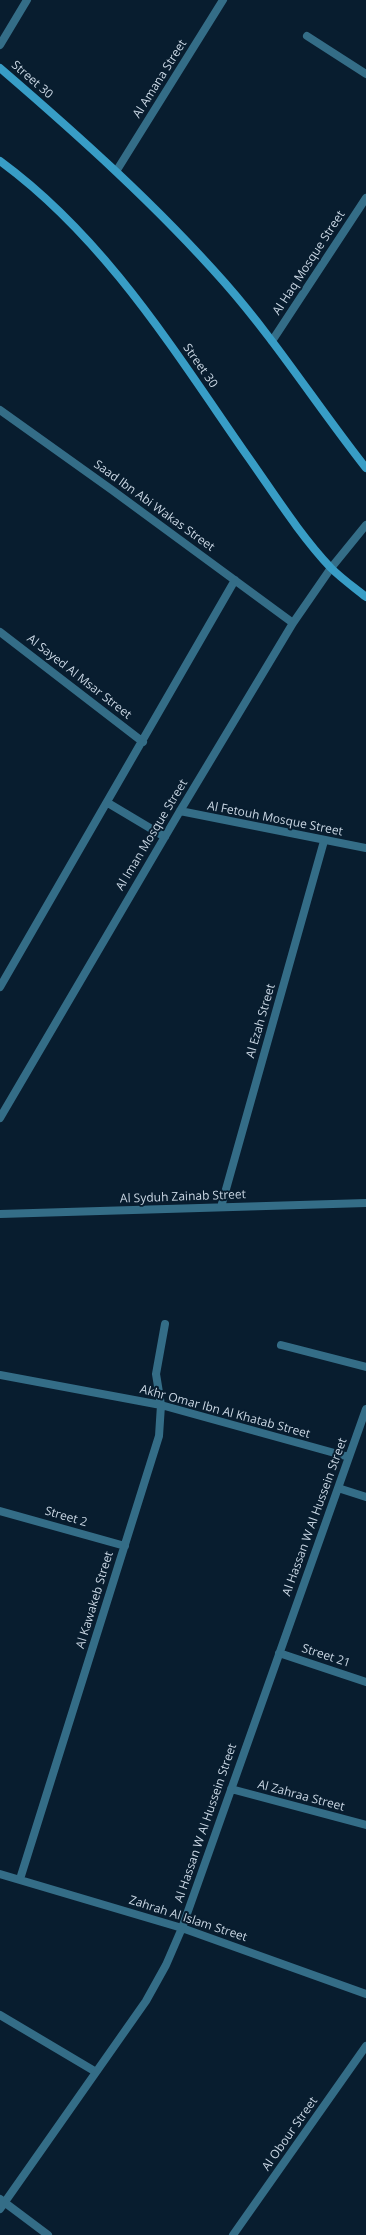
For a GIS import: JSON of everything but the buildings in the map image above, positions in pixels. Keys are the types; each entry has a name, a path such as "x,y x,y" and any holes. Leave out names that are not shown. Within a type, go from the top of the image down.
{"street":[{"path":"0,45 27,0"},
{"name":"Al Amana Street","path":"117,170 223,0"},
{"path":"306,36 366,74"},
{"name":"Street 30","path":"0,68 117,170 226,284 272,341 323,413 366,468"},
{"name":"Street 30","path":"0,161 61,212 102,256 140,303 294,523 331,568 366,597"},
{"name":"Al Haq Mosque Street","path":"272,341 366,198"},
{"name":"Saad Ibn Abi Wakas Street","path":"0,410 236,580 293,623"},
{"name":"Al Iman Mosque Street","path":"0,1118 293,623 331,568 366,525"},
{"path":"0,987 236,580"},
{"name":"Al Sayed Al Msar Street","path":"0,632 143,742"},
{"path":"108,803 165,837"},
{"name":"Al Fetouh Mosque Street","path":"180,812 366,848"},
{"name":"Al Ezah Street","path":"220,1207 324,841"},
{"name":"Al Syduh Zainab Street","path":"0,1214 366,1203"},
{"name":"Al Kawakeb Street","path":"20,1879 159,1436 161,1405 156,1374 165,1324"},
{"path":"281,1346 366,1367"},
{"name":"Akhr Omar Ibn Al Khatab Street","path":"0,1375 161,1405 349,1457"},
{"name":"Al Hassan W Al Hussein Street","path":"2,2203 146,2002 166,1966 182,1928 366,1409"},
{"path":"338,1488 366,1497"},
{"name":"Street 2","path":"0,1511 125,1546"},
{"name":"Street 21","path":"279,1653 366,1682"},
{"name":"Al Zahraa Street","path":"231,1789 366,1825"},
{"name":"Zahrah Al Islam Street","path":"0,1874 182,1928 366,1994"},
{"path":"0,2015 96,2072"},
{"name":"Al Obour Street","path":"233,2235 366,2046"},
{"path":"2,2203 48,2235"}]}
